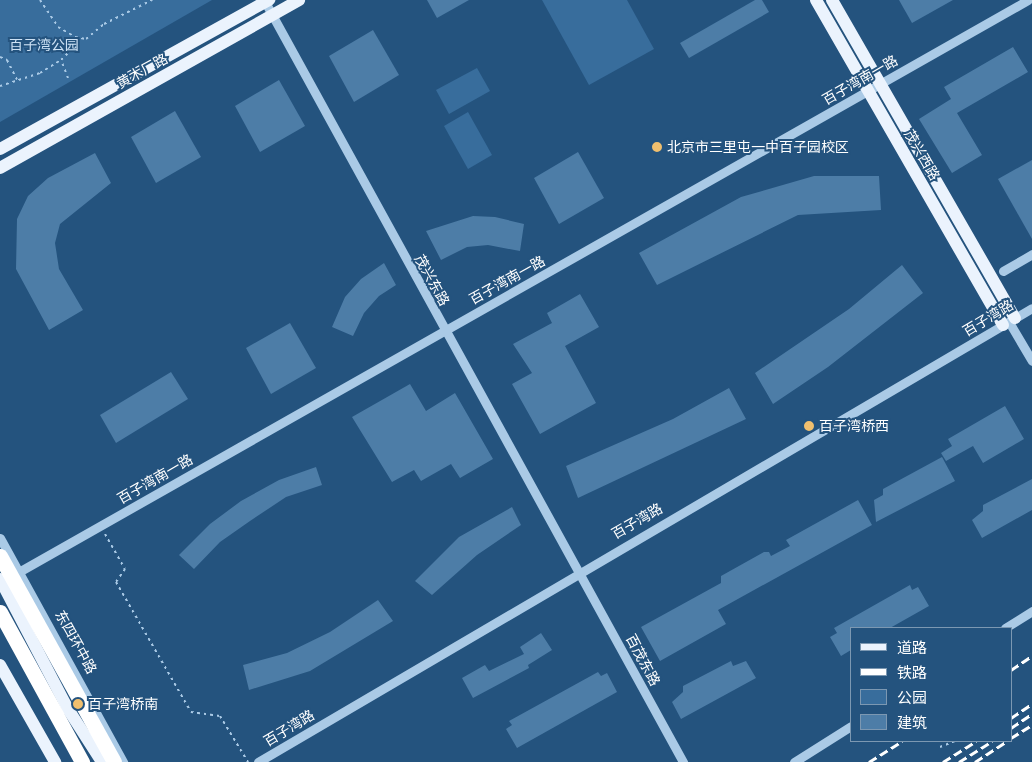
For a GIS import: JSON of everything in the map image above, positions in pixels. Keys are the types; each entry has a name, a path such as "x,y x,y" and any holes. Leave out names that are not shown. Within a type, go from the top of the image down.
{"highway":[{"name":"东四环中路","path":"0,556 114,762"},
{"path":"0,612 82,762"}],"main road":[{"name":"黄木厂路","path":"0,168 298,0"},
{"name":"茂兴西路","path":"816,0 868,92 1009,322"},
{"name":"茂兴西路","path":"832,0 1009,322"},
{"path":"0,149 266,1"},
{"path":"0,581 68,709 102,762"},
{"path":"0,627 75,762"},
{"path":"0,665 55,762"}],"street":[{"name":"百子湾南一路","path":"0,581 19,572 1028,0"},
{"name":"茂兴东路","path":"266,1 271,16 580,571"},
{"path":"1003,271 1032,254"},
{"name":"百子湾路","path":"258,762 580,571 1032,308"},
{"path":"1009,322 1032,361"},
{"name":"东四环中路","path":"0,538 123,762"},
{"name":"百茂东路","path":"580,571 683,762"},
{"path":"1007,627 1032,611"},
{"path":"794,762 850,727"}],"path":[{"path":"40,0 58,27 75,38 86,39 104,24 152,0"},
{"path":"0,86 40,73 61,60 72,49 75,38"},
{"path":"0,58 7,60 17,81"},
{"path":"61,60 68,78"},
{"path":"100,526 125,569 116,582 191,712 220,716 248,762"},
{"path":"940,747 952,742"}],"green space":[{"name":"百子湾公园","path":"0,0 212,0 0,122"},
{"path":"542,0 627,0 654,49 589,85"},
{"path":"477,68 490,91 449,114 436,90"},
{"path":"468,112 492,155 468,169 444,126"}],"building":[{"path":"427,0 469,0 437,18"},
{"path":"755,0 762,0 769,12 689,58 680,43"},
{"path":"899,0 953,0 912,23"},
{"path":"373,30 399,75 354,102 329,56"},
{"path":"1013,47 1028,72 957,113 982,155 952,173 919,119 951,99 944,87"},
{"path":"279,80 305,126 260,152 235,106"},
{"path":"175,111 201,157 156,183 131,137"},
{"path":"578,152 604,198 559,224 534,178"},
{"path":"95,153 111,183 60,224 55,243 59,269 83,310 49,330 16,269 17,219 28,196 48,178"},
{"path":"1032,160 1032,239 998,179"},
{"path":"814,176 879,176 881,210 798,215 657,285 639,253 741,197"},
{"path":"473,216 495,217 524,224 520,251 488,245 467,247 441,260 426,231"},
{"path":"384,263 396,285 379,296 364,313 353,336 332,327 345,297 361,279"},
{"path":"902,265 923,293 828,367 773,404 755,373 849,309"},
{"path":"580,294 599,327 565,346 596,403 540,434 512,384 532,373 513,344 552,323 547,313"},
{"path":"290,323 316,368 271,394 246,348"},
{"path":"171,372 188,399 116,443 100,415"},
{"path":"410,384 426,411 455,393 493,459 460,478 451,464 421,481 414,470 392,482 352,417"},
{"path":"729,388 746,419 578,498 566,466 673,419"},
{"path":"1005,406 1024,439 983,463 973,446 946,461 941,453 952,446 948,439"},
{"path":"942,457 955,481 876,522 874,500 883,495 883,489"},
{"path":"316,467 322,485 286,497 220,542 194,569 179,555 210,524 241,501 279,480"},
{"path":"1032,479 1032,510 982,538 972,520 983,511 983,505"},
{"path":"858,500 872,525 718,610 726,624 660,661 641,627 721,583 721,576 764,552 769,552 771,556 790,546 786,540"},
{"path":"512,507 521,525 477,555 432,595 415,581 459,537"},
{"path":"910,585 912,590 918,587 929,606 892,627 850,627 850,651 841,656 830,637 837,633 834,628"},
{"path":"378,600 393,621 310,671 249,690 243,665 287,653 330,632"},
{"path":"541,633 552,650 528,665 529,668 473,698 462,678 485,665 489,671 524,654 520,647"},
{"path":"731,661 733,666 746,661 756,678 681,719 672,702 683,692 683,686"},
{"path":"598,672 601,676 607,673 617,692 517,748 506,729 512,725 509,721"}],"railway":[{"path":"1012,669 1032,656"},
{"path":"1012,717 1032,704"},
{"path":"1012,727 1032,714"},
{"path":"1012,737 1032,725"},
{"path":"869,762 900,742"},
{"path":"943,762 974,742"},
{"path":"959,762 990,742"},
{"path":"975,762 1005,742"}],"place":[{"name":"北京市三里屯一中百子园校区","path":"657,147"},
{"name":"百子湾桥西","path":"809,426"},
{"name":"百子湾桥南","path":"78,704"}]}
